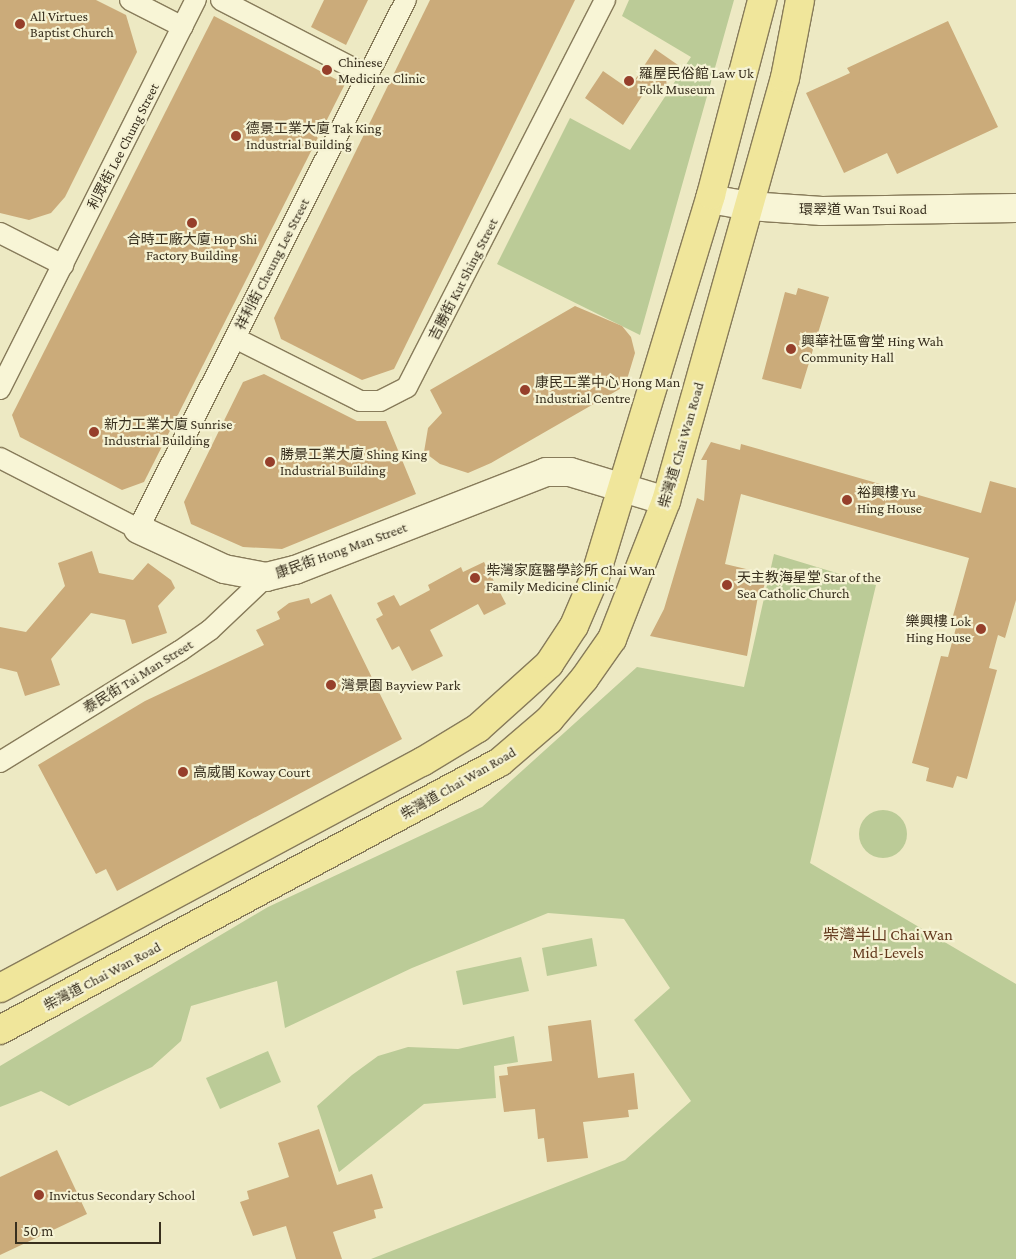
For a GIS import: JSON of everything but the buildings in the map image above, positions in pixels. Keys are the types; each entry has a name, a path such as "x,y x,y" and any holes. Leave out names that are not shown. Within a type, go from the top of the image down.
{"main road":[{"path":"0,988 422,762 478,728 514,699 549,664 574,626 595,577 710,199 762,0"},
{"name":"柴灣道 Chai Wan Road","path":"0,1030 440,795 524,744 584,679 612,639 666,501 785,78 800,0"}],"street":[{"path":"130,0 183,27"},
{"name":"利眾街 Lee Chung Street","path":"0,389 196,0"},
{"path":"221,0 368,76"},
{"name":"祥利街 Cheung Lee Street","path":"138,529 406,0"},
{"name":"吉勝街 Kut Shing Street","path":"235,338 360,400 380,401 407,387 605,0"},
{"name":"環翠道 Wan Tsui Road","path":"710,199 749,206 822,210 1016,208"},
{"path":"0,233 63,265"},
{"name":"康民街 Hong Man Street","path":"0,458 138,529 224,569 266,577 295,570 546,472 570,472 666,501"},
{"name":"泰民街 Tai Man Street","path":"0,762 180,651 210,630 266,577"}],"green space":[{"path":"629,0 734,0 640,335 497,264 570,118 630,150 691,57 622,16"},
{"path":"774,554 876,585 810,863 1016,984 1016,1259 371,1259 625,1160 691,1101 634,1020 670,988 624,919 548,913 412,968 285,1028 277,981 191,1006 181,1041 152,1067 69,1106 41,1091 0,1107 0,1066 268,907 482,807 637,667 744,687"},
{"path":"883,810 892,812 900,817 905,825 907,834 905,843 900,851 892,856 883,858 874,856 866,851 861,843 859,834 861,825 866,817 874,812"},
{"path":"592,938 597,966 547,976 542,948"},
{"path":"521,957 529,991 463,1005 456,971"},
{"path":"514,1036 518,1062 494,1066 496,1098 424,1104 339,1172 317,1106 352,1075 378,1056 408,1047 458,1049"},
{"path":"268,1051 281,1082 220,1109 206,1078"}],"place":[{"name":"All Virtues Baptist Church","path":"20,24"},
{"name":"Chinese Medicine Clinic","path":"327,70"},
{"name":"羅屋民俗館 Law Uk Folk Museum","path":"629,81"},
{"name":"德景工業大廈 Tak King Industrial Building","path":"236,136"},
{"name":"合時工廠大廈 Hop Shi Factory Building","path":"192,223"},
{"name":"興華社區會堂 Hing Wah Community Hall","path":"791,349"},
{"name":"康民工業中心 Hong Man Industrial Centre","path":"525,390"},
{"name":"新力工業大廈 Sunrise Industrial Building","path":"94,432"},
{"name":"勝景工業大廈 Shing King Industrial Building","path":"270,462"},
{"name":"裕興樓 Yu Hing House","path":"847,500"},
{"name":"柴灣家庭醫學診所 Chai Wan Family Medicine Clinic","path":"475,578"},
{"name":"天主教海星堂 Star of the Sea Catholic Church","path":"727,585"},
{"name":"樂興樓 Lok Hing House","path":"981,629"},
{"name":"灣景園 Bayview Park","path":"331,685"},
{"name":"高威閣 Koway Court","path":"183,772"},
{"name":"Invictus Secondary School","path":"39,1195"}],"district":[{"name":"柴灣半山 Chai Wan Mid-Levels","path":"888,944"}]}
